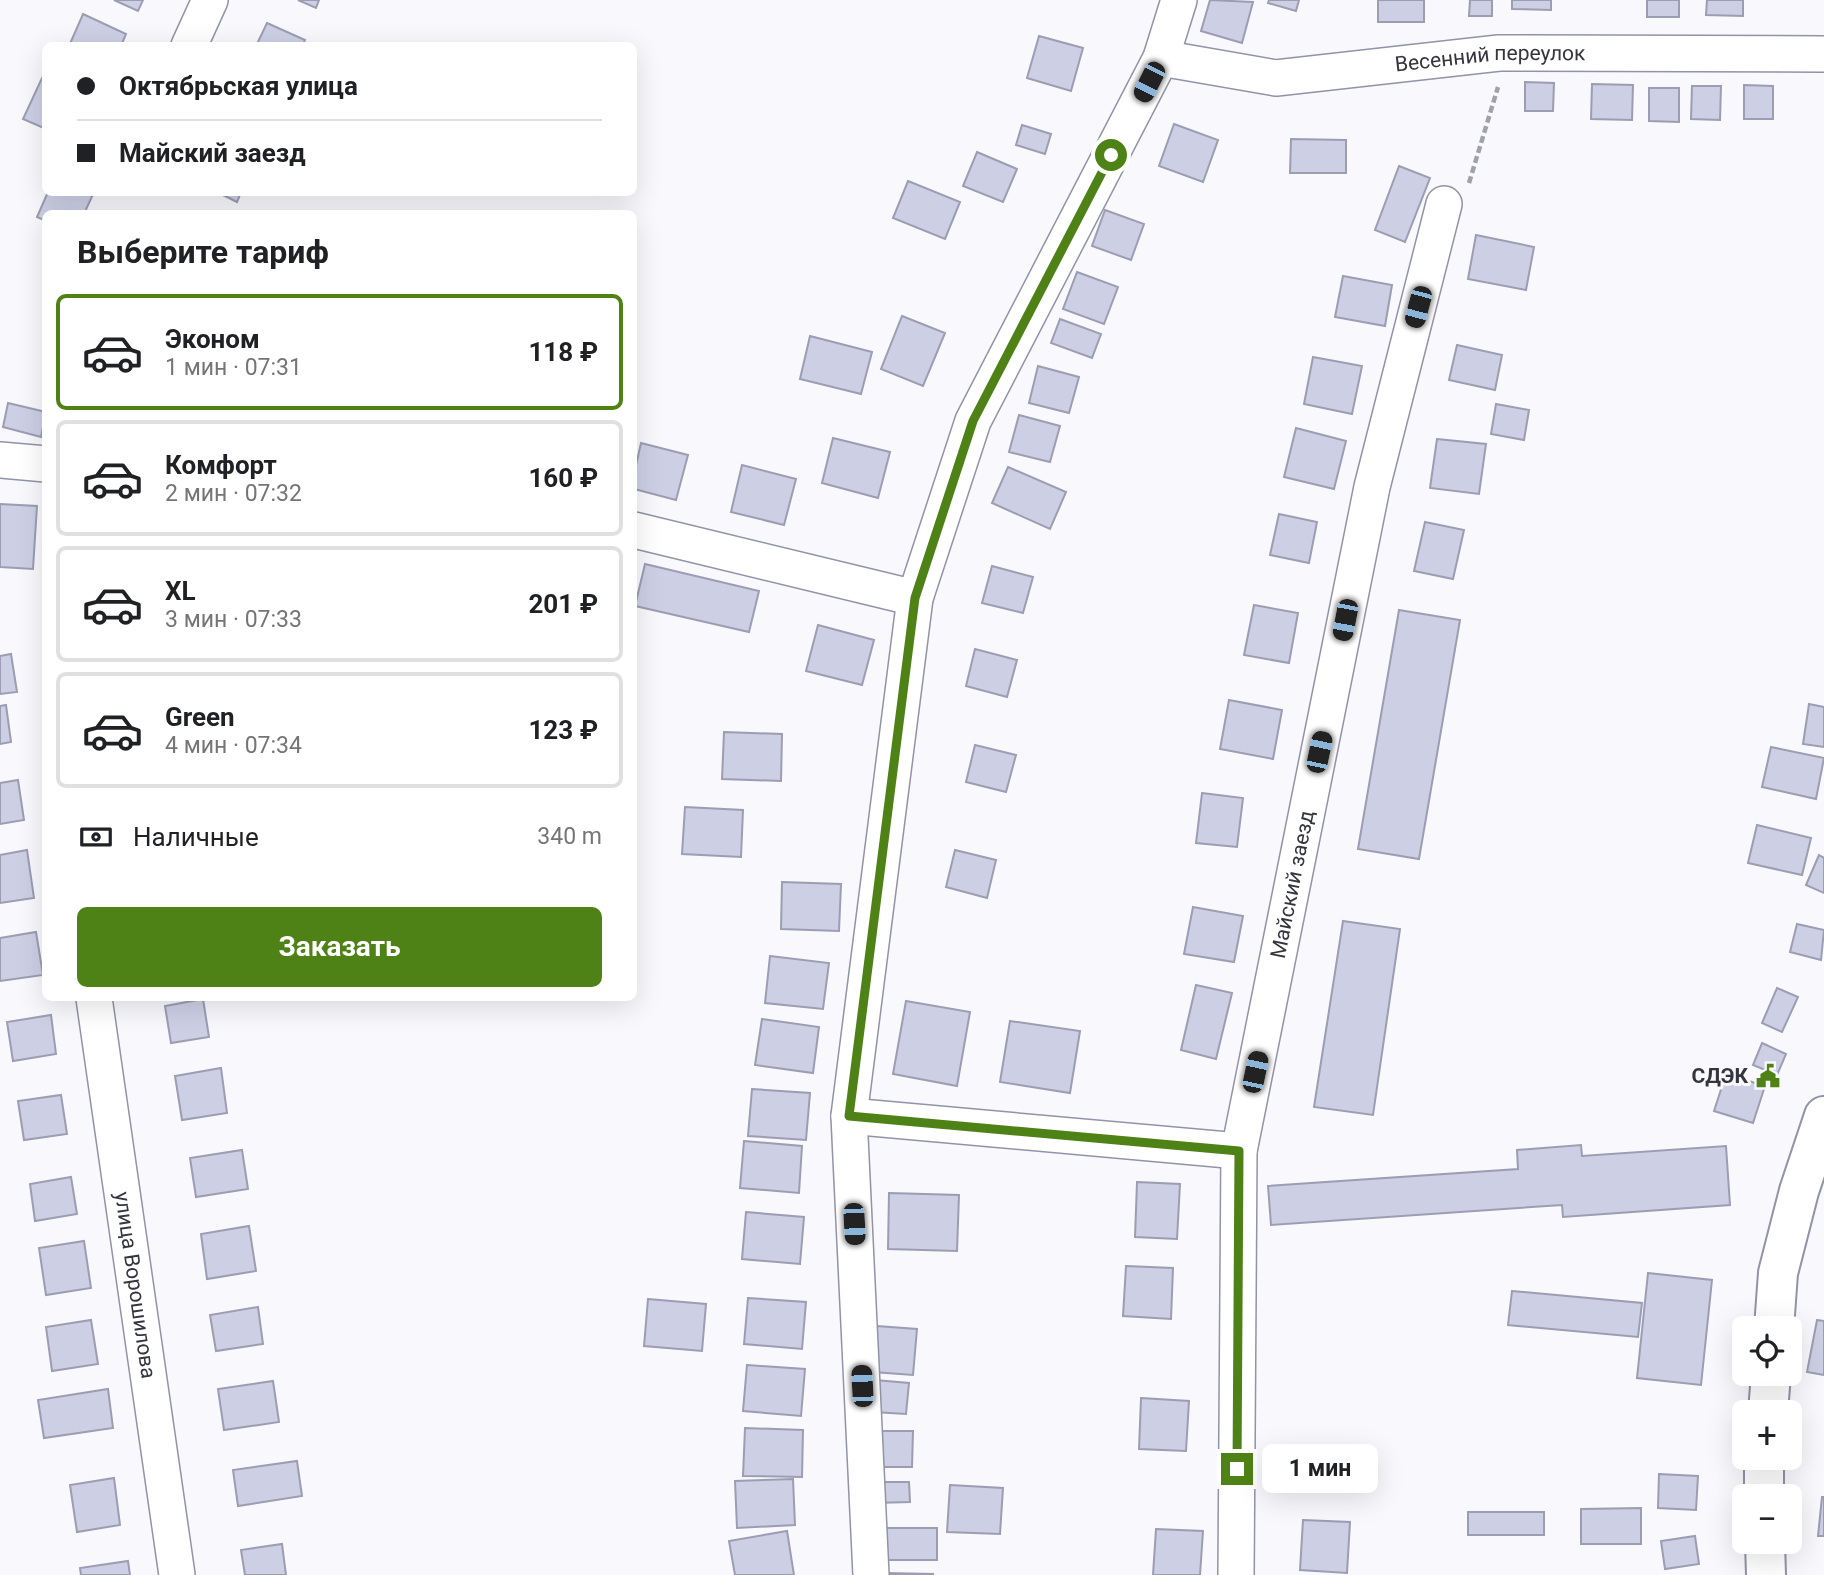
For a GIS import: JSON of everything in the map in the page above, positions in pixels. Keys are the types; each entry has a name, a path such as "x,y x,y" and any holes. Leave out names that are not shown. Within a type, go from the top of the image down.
{"main road":[{"path":"1775,1316 1778,1273 1798,1191 1824,1116"},
{"path":"1765,1554 1766,1575"}],"street":[{"path":"190,42 210,0"},
{"path":"871,1575 849,1116 915,598 973,421 1161,58 1179,0"},
{"name":"Весенний переулок","path":"1161,58 1276,78 1509,53 1824,54"},
{"name":"Майский заезд","path":"1236,1575 1239,1151 1372,487 1444,204"},
{"path":"0,460 42,464"},
{"path":"637,531 915,598"},
{"name":"улица Ворошилова","path":"94,1001 177,1575"},
{"path":"849,1116 1239,1151"}],"path":[{"path":"1444,204 1467,189 1509,53"}],"building":[{"path":"114,0 143,0 138,11"},
{"path":"298,0 319,0 316,8"},
{"path":"1210,0 1253,2 1242,43 1201,31"},
{"path":"1269,0 1299,0 1296,11 1268,3"},
{"path":"1378,0 1424,0 1424,22 1378,22"},
{"path":"1470,0 1492,0 1492,16 1469,16"},
{"path":"1512,0 1551,0 1551,10 1512,9"},
{"path":"1647,0 1679,0 1679,17 1647,17"},
{"path":"1707,0 1743,0 1743,16 1706,15"},
{"path":"83,14 126,34 123,42 71,42"},
{"path":"267,23 305,40 304,42 258,42"},
{"path":"1039,36 1083,48 1071,91 1027,78"},
{"path":"42,78 42,127 23,119"},
{"path":"1525,82 1554,83 1553,111 1525,111"},
{"path":"1592,84 1633,85 1632,120 1591,119"},
{"path":"1744,85 1773,86 1773,119 1744,119"},
{"path":"1692,86 1721,86 1720,120 1691,119"},
{"path":"1649,88 1679,88 1679,122 1649,121"},
{"path":"1174,124 1218,140 1203,182 1159,166"},
{"path":"1022,125 1051,134 1045,154 1016,145"},
{"path":"1291,139 1346,140 1346,173 1290,173"},
{"path":"977,152 1017,169 1003,202 963,186"},
{"path":"1399,166 1430,178 1405,242 1375,230"},
{"path":"908,181 960,202 945,239 893,218"},
{"path":"46,196 92,196 86,210 42,210 42,219 37,217"},
{"path":"225,196 239,196 237,202"},
{"path":"1105,210 1144,224 1131,260 1092,246"},
{"path":"1476,235 1534,247 1526,290 1468,279"},
{"path":"1077,272 1118,287 1104,324 1063,309"},
{"path":"1343,276 1392,285 1385,326 1335,317"},
{"path":"902,316 945,333 923,386 881,369"},
{"path":"1060,319 1101,334 1092,358 1051,343"},
{"path":"810,336 872,352 861,394 800,379"},
{"path":"1457,345 1502,355 1495,390 1449,380"},
{"path":"1313,357 1362,366 1352,414 1304,404"},
{"path":"1038,366 1079,377 1069,413 1029,403"},
{"path":"8,403 42,411 41,437 3,427"},
{"path":"1496,404 1529,410 1524,440 1491,434"},
{"path":"1019,415 1060,426 1050,462 1009,452"},
{"path":"1296,428 1346,441 1334,489 1284,477"},
{"path":"833,438 890,452 878,498 822,483"},
{"path":"1437,439 1486,444 1479,494 1430,488"},
{"path":"641,443 688,455 676,500 637,490 637,461"},
{"path":"742,465 796,479 784,525 731,512"},
{"path":"1008,467 1066,492 1050,529 992,503"},
{"path":"0,504 37,506 33,569 0,567"},
{"path":"1279,514 1317,522 1309,563 1270,555"},
{"path":"1425,522 1464,530 1453,579 1414,571"},
{"path":"645,564 759,591 749,632 637,606"},
{"path":"992,566 1033,577 1023,613 982,603"},
{"path":"1254,605 1298,613 1289,663 1244,655"},
{"path":"1399,610 1460,620 1419,859 1358,849"},
{"path":"818,625 874,640 862,685 806,671"},
{"path":"975,649 1017,660 1007,697 966,686"},
{"path":"11,654 17,692 0,694 0,656"},
{"path":"1229,700 1282,710 1273,759 1220,749"},
{"path":"1809,704 1824,707 1824,747 1803,744"},
{"path":"6,705 11,742 0,744 0,706"},
{"path":"724,732 782,734 781,781 722,779"},
{"path":"975,745 1016,755 1006,792 966,782"},
{"path":"1771,747 1824,758 1816,799 1762,787"},
{"path":"18,780 24,820 0,824 0,783"},
{"path":"1202,793 1243,798 1237,847 1196,843"},
{"path":"685,807 743,810 741,857 682,854"},
{"path":"1757,825 1811,838 1802,875 1748,863"},
{"path":"27,850 34,898 0,903 0,855"},
{"path":"955,850 996,860 987,898 946,887"},
{"path":"1819,855 1824,858 1824,893 1806,885"},
{"path":"782,882 841,884 839,931 781,929"},
{"path":"1193,907 1243,916 1234,962 1184,954"},
{"path":"1343,921 1400,929 1373,1115 1314,1107"},
{"path":"1797,924 1824,930 1821,960 1790,952"},
{"path":"36,932 42,975 0,981 0,938"},
{"path":"770,956 829,963 823,1009 765,1003"},
{"path":"1196,985 1232,993 1216,1059 1181,1050"},
{"path":"1777,988 1798,997 1782,1032 1762,1023"},
{"path":"203,1001 209,1037 171,1043 165,1006"},
{"path":"906,1001 970,1012 957,1086 893,1074"},
{"path":"51,1015 56,1054 13,1061 7,1022"},
{"path":"762,1019 819,1027 813,1073 755,1065"},
{"path":"1010,1021 1080,1031 1070,1093 1000,1082"},
{"path":"1762,1043 1786,1054 1777,1075 1753,1065"},
{"path":"221,1068 227,1113 182,1120 175,1076"},
{"path":"1726,1074 1765,1086 1753,1123 1714,1111"},
{"path":"752,1089 810,1093 806,1140 748,1136"},
{"path":"61,1095 67,1134 24,1140 18,1101"},
{"path":"744,1141 802,1146 799,1193 740,1188"},
{"path":"1581,1145 1582,1156 1726,1146 1730,1205 1563,1217 1562,1205 1271,1225 1268,1186 1518,1169 1517,1150"},
{"path":"242,1150 248,1189 196,1197 190,1158"},
{"path":"71,1177 77,1214 35,1221 30,1184"},
{"path":"1137,1182 1180,1184 1177,1239 1135,1237"},
{"path":"889,1193 959,1195 957,1251 888,1249"},
{"path":"746,1212 804,1217 800,1264 742,1259"},
{"path":"249,1226 256,1271 207,1279 201,1234"},
{"path":"84,1241 91,1288 46,1295 39,1248"},
{"path":"1126,1266 1173,1268 1171,1319 1123,1316"},
{"path":"1648,1273 1712,1280 1701,1385 1637,1378"},
{"path":"1512,1291 1642,1303 1638,1337 1508,1325"},
{"path":"748,1298 806,1302 802,1349 744,1344"},
{"path":"648,1299 706,1304 702,1351 644,1346"},
{"path":"258,1307 263,1344 216,1351 210,1315"},
{"path":"91,1320 98,1364 52,1371 46,1327"},
{"path":"1817,1320 1824,1321 1824,1375 1807,1372"},
{"path":"877,1326 917,1329 913,1375 873,1372"},
{"path":"747,1365 805,1369 801,1416 743,1411"},
{"path":"875,1380 909,1383 906,1414 873,1412"},
{"path":"273,1381 279,1422 224,1430 218,1389"},
{"path":"108,1389 113,1428 44,1438 38,1400"},
{"path":"1141,1398 1189,1401 1186,1451 1139,1449"},
{"path":"745,1428 803,1430 802,1477 743,1476"},
{"path":"872,1431 913,1431 912,1467 872,1467"},
{"path":"297,1461 302,1496 238,1506 233,1470"},
{"path":"1659,1474 1698,1476 1696,1510 1658,1508"},
{"path":"114,1478 120,1525 77,1532 70,1485"},
{"path":"793,1479 795,1525 737,1528 735,1481"},
{"path":"874,1482 909,1482 910,1502 874,1503"},
{"path":"950,1485 1003,1488 1000,1534 947,1532"},
{"path":"1822,1497 1824,1536 1818,1536"},
{"path":"1641,1508 1641,1544 1581,1544 1581,1509"},
{"path":"1468,1512 1544,1512 1544,1535 1468,1535"},
{"path":"1303,1520 1350,1522 1347,1573 1300,1570"},
{"path":"884,1528 937,1528 937,1560 884,1560"},
{"path":"1156,1529 1203,1531 1200,1575 1153,1575"},
{"path":"787,1531 794,1575 735,1575 729,1541"},
{"path":"1695,1536 1699,1564 1665,1569 1661,1541"},
{"path":"282,1544 286,1575 245,1575 241,1550"},
{"path":"128,1561 130,1575 81,1575 80,1568"},
{"path":"933,1574 933,1575 887,1575"}],"place":[{"name":"СДЭК","path":"1768,1076"}],"route":[{"path":"1111,155 973,421 915,598 849,1116 1239,1151 1237,1469"}]}
